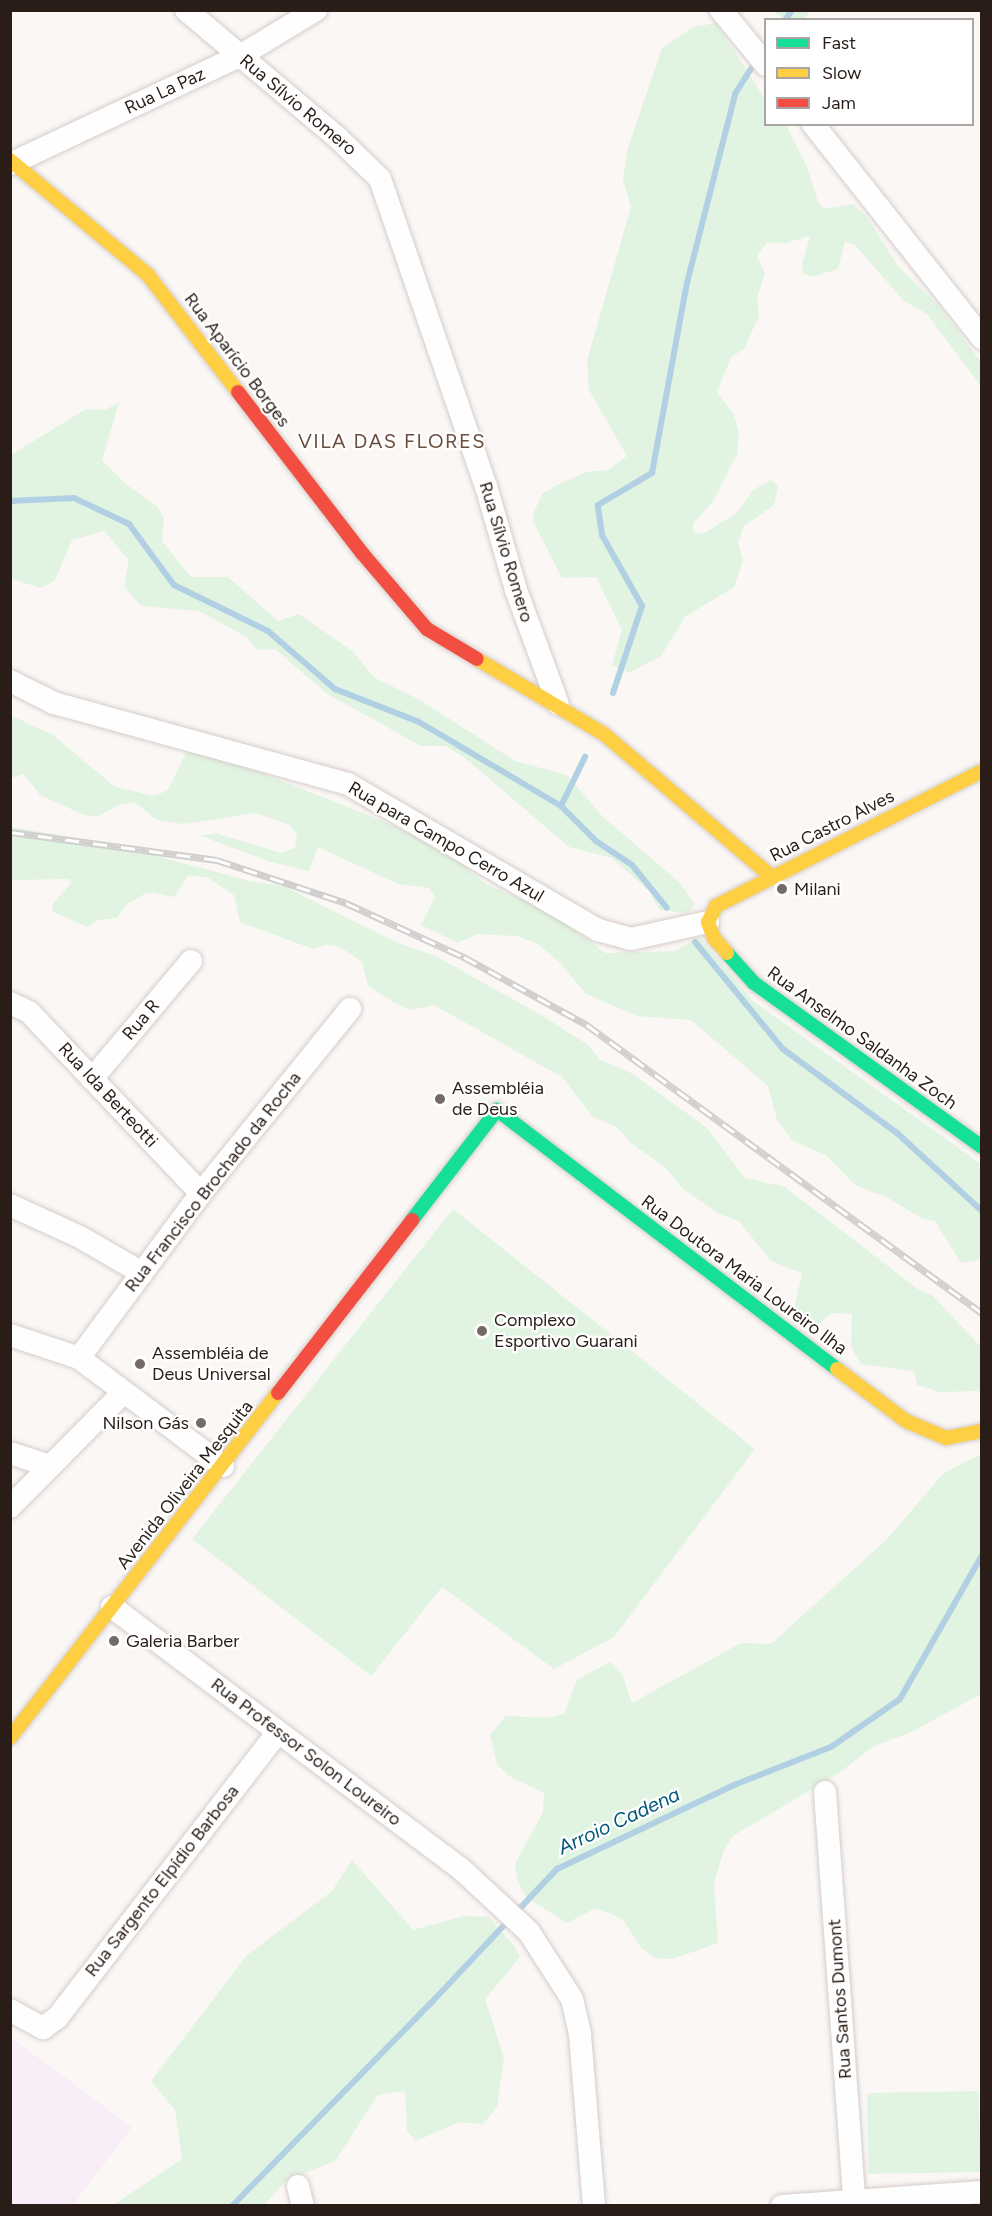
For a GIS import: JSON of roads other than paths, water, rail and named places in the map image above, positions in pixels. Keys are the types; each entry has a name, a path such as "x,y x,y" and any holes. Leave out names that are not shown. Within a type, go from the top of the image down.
{"street":[{"name":"Rua Sílvio Romero","path":"186,10 339,139 380,179 486,486 516,590 558,704"},
{"name":"Rua La Paz","path":"12,162 240,56 316,10"},
{"path":"721,10 764,64"},
{"path":"815,126 981,338"},
{"name":"Rua Aparício Borges","path":"12,162 148,275 355,544 427,629 558,704"},
{"name":"Rua para Campo Cerro Azul","path":"10,681 54,703 348,784 598,930 631,939 708,922"},
{"path":"558,704 604,734 771,876"},
{"name":"Rua Castro Alves","path":"708,922 716,906 981,771"},
{"name":"Rua Anselmo Saldanha Zoch","path":"708,922 714,938 754,983 981,1147"},
{"name":"Rua R","path":"92,1079 190,961"},
{"name":"Rua Ida Berteotti","path":"10,1003 29,1012 201,1193"},
{"name":"Rua Francisco Brochado da Rocha","path":"79,1358 201,1193 350,1009"},
{"name":"Rua Doutora Maria Loureiro Ilha","path":"497,1110 906,1421 946,1438 981,1431"},
{"name":"Avenida Oliveira Mesquita","path":"10,1738 497,1110"},
{"path":"10,1206 80,1237 142,1273"},
{"path":"10,1335 79,1358 223,1466"},
{"path":"10,1507 123,1393"},
{"path":"10,1453 50,1466"},
{"name":"Rua Professor Solon Loureiro","path":"112,1608 497,1899 529,1932 572,1999 580,2035 594,2205"},
{"name":"Rua Sargento Elpídio Barbosa","path":"10,2010 43,2028 57,2018 278,1732"},
{"name":"Rua Santos Dumont","path":"825,1791 855,2203"},
{"path":"782,2205 855,2203 981,2192"}],"waterway":[{"path":"786,18 792,10"},
{"path":"613,693 642,606 602,535 598,505 652,473 687,283 735,94 757,59"},
{"path":"10,501 74,498 129,524 174,585 268,631 335,689 419,722 561,806 596,841 632,865 667,908"},
{"path":"561,806 585,757"},
{"path":"695,942 783,1049 897,1133 982,1211"},
{"name":"Arroio Cadena","path":"232,2206 431,2003 557,1869 734,1785 831,1747 900,1699 982,1555"}],"railway":[{"path":"10,832 217,860 346,903 464,957 587,1025 982,1313"}],"place":[{"name":"Milani","path":"782,889"},
{"name":"Assembléia de Deus","path":"440,1099"},
{"name":"Complexo Esportivo Guarani","path":"482,1331"},
{"name":"Assembléia de Deus Universal","path":"140,1364"},
{"name":"Nilson Gás","path":"201,1423"},
{"name":"Galeria Barber","path":"114,1641"}],"district":[{"name":"VILA DAS FLORES","path":"392,441"}]}
